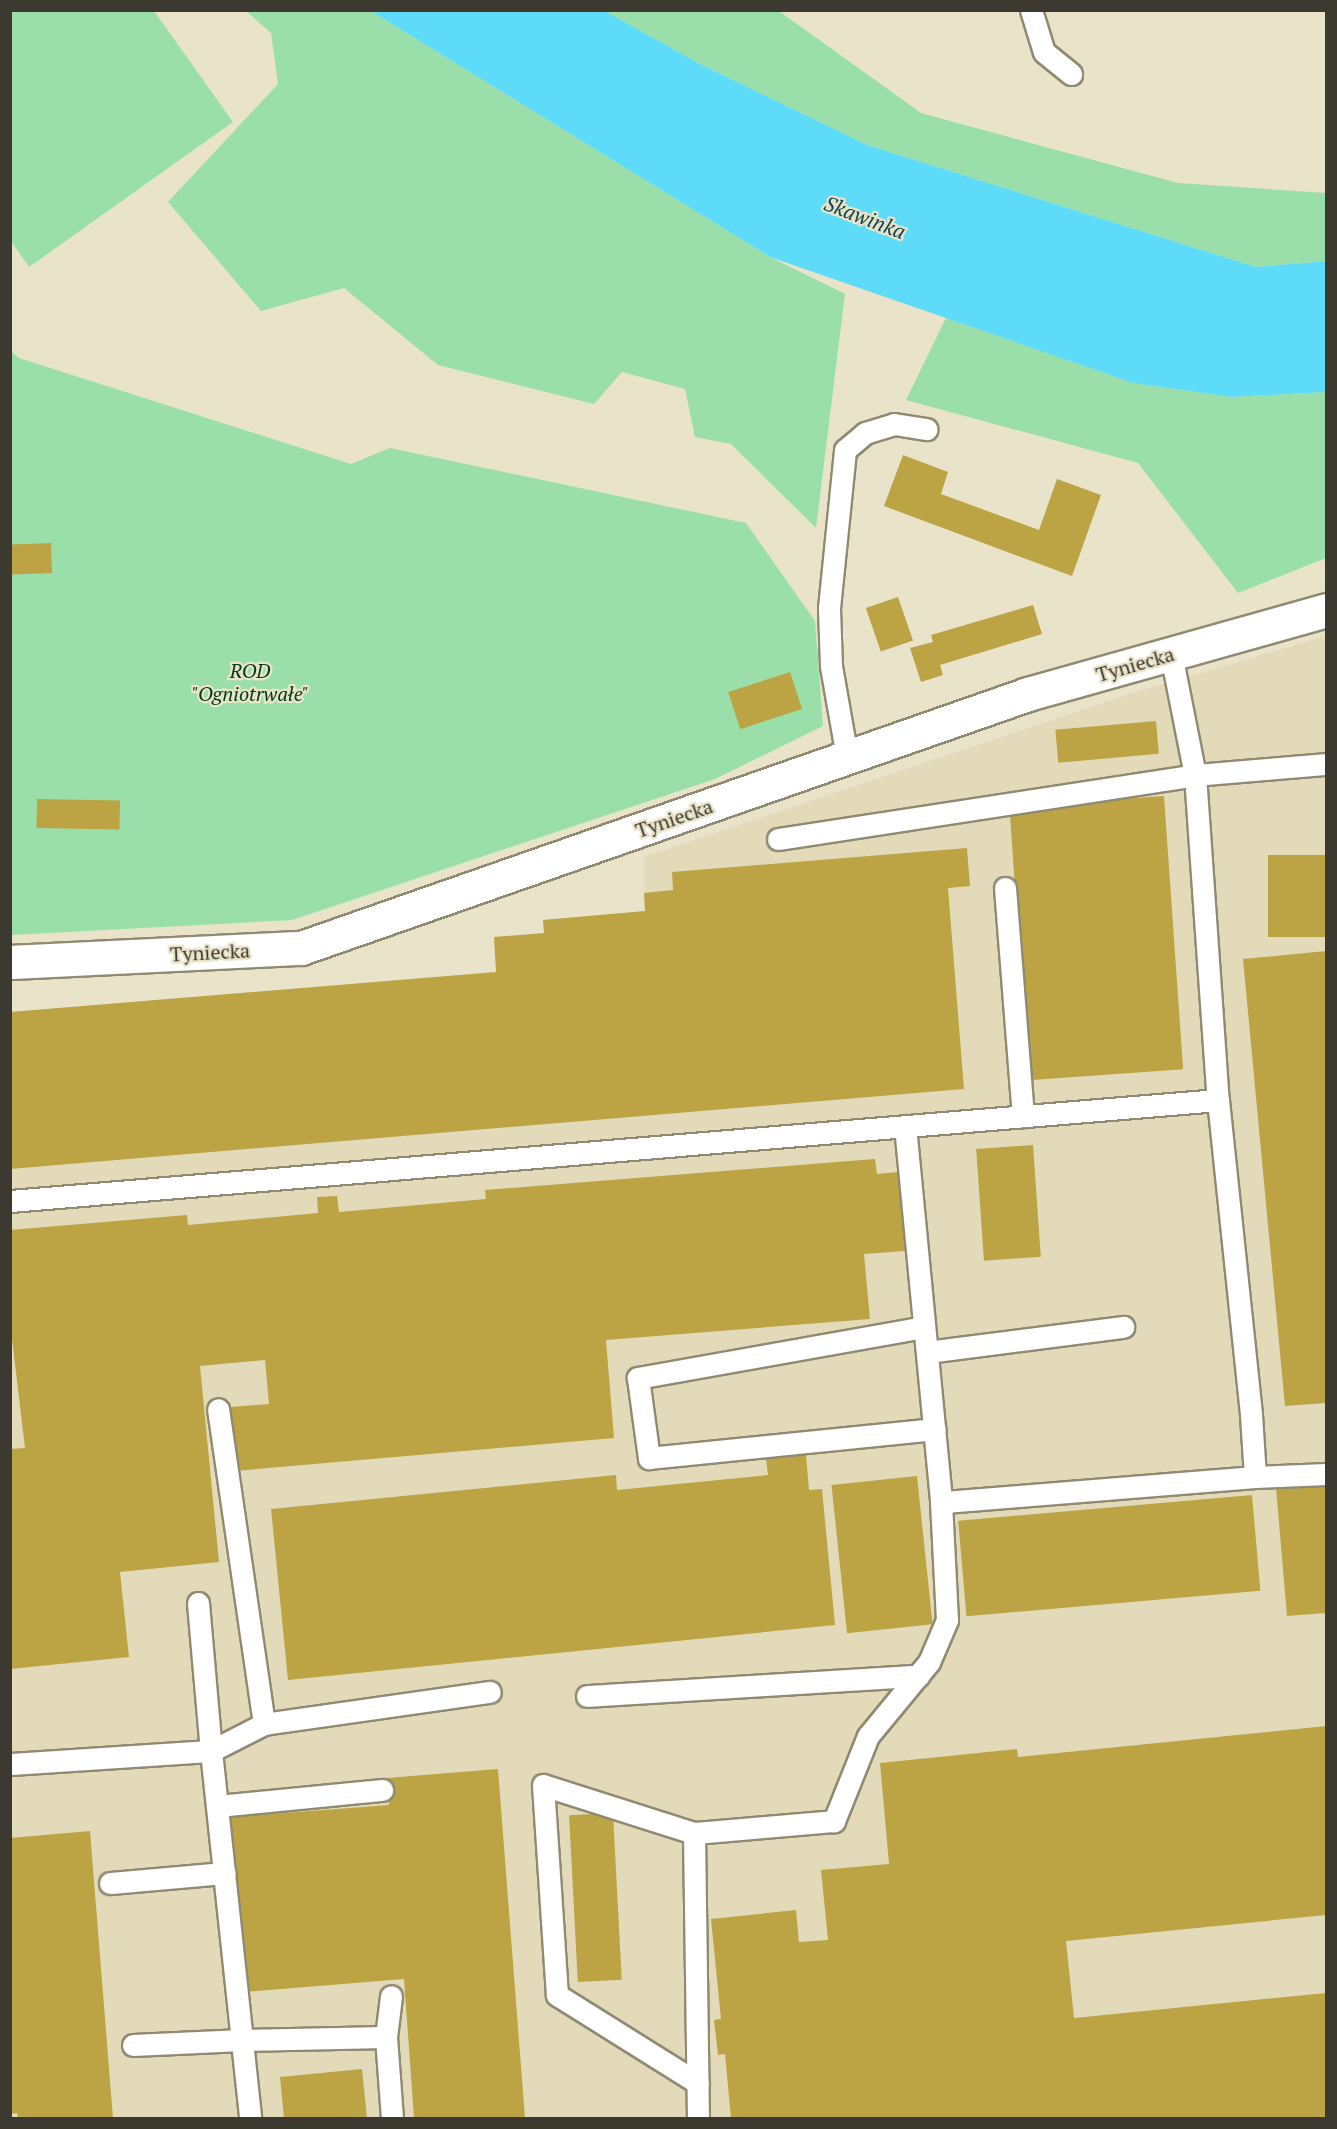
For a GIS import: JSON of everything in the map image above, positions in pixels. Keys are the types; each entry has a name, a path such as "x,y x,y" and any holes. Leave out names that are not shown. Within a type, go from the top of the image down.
{"street":[{"name":"Tyniecka","path":"10,962 301,948 1028,694 1326,609"}],"lane":[{"path":"1031,10 1044,52 1071,74"},
{"path":"847,758 831,666 829,608 845,450 865,433 894,424 927,429"},
{"path":"1171,654 1196,775 1218,1100 1251,1415 1254,1476"},
{"path":"778,839 1196,775 1326,764"},
{"path":"1005,888 1023,1116"},
{"path":"10,1201 1218,1100"},
{"path":"698,2082 557,1995 543,1785 694,1833 834,1821 868,1736 929,1662 947,1620 935,1429 905,1126"},
{"path":"924,1327 638,1378 649,1458 935,1429"},
{"path":"927,1352 1123,1327"},
{"path":"218,1409 264,1724"},
{"path":"941,1502 1254,1476 1326,1474"},
{"path":"198,1603 211,1751 250,2118"},
{"path":"587,1696 918,1677"},
{"path":"10,1764 211,1751 264,1724 490,1692"},
{"path":"218,1806 382,1790"},
{"path":"694,1833 698,2118"},
{"path":"110,1883 225,1873"},
{"path":"391,1996 386,2037 392,2118"},
{"path":"133,2045 386,2037"}],"shaded area":[{"path":"1326,636 1326,2118 11,2118 11,1012 496,972 494,937 544,933 543,920 645,911 644,857 1129,694"}],"green space":[{"path":"10,11 154,11 233,122 29,267 11,241"},
{"path":"246,11 371,11 770,257 845,294 816,528 731,444 695,437 685,389 622,372 594,404 438,365 344,288 261,311 168,202 278,84 271,33"},
{"path":"605,11 779,11 921,113 1178,183 1326,193 1326,261 1256,267 867,145 700,64"},
{"path":"946,318 1133,383 1232,397 1326,392 1326,558 1238,593 1138,463 906,400"},
{"name":"ROD \"Ogniotrwałe\"","path":"11,351 19,358 351,464 390,448 746,523 815,621 823,726 715,779 292,920 11,935"}],"water":[{"name":"Skawinka","path":"371,11 605,11 700,64 867,145 1256,267 1326,261 1326,392 1232,397 1133,383 770,257"}],"building":[{"path":"903,455 948,472 941,494 1039,530 1057,479 1101,495 1072,576 884,506"},
{"path":"51,543 52,573 12,574 11,544"},
{"path":"898,597 913,640 881,652 866,608"},
{"path":"1033,605 1042,634 940,665 943,675 921,682 910,648 933,642 931,635"},
{"path":"790,672 802,709 740,729 728,692"},
{"path":"1156,721 1159,754 1058,763 1055,730"},
{"path":"1164,796 1183,1069 1028,1080 1009,807"},
{"path":"37,799 120,800 119,829 36,828"},
{"path":"967,848 970,886 948,888 964,1089 10,1169 10,1012 496,972 494,937 544,933 543,920 645,911 644,893 673,890 672,872"},
{"path":"1268,855 1326,855 1326,937 1268,937"},
{"path":"1326,951 1326,1403 1285,1406 1243,959"},
{"path":"1033,1145 1041,1257 984,1261 976,1149"},
{"path":"875,1159 877,1174 898,1172 905,1251 864,1254 870,1319 606,1340 614,1438 235,1471 230,1407 269,1404 265,1360 200,1366 219,1562 120,1572 129,1657 10,1669 10,1449 25,1448 10,1322 10,1230 187,1215 188,1225 318,1213 317,1197 337,1196 339,1212 486,1199 485,1190"},
{"path":"806,1455 809,1490 822,1489 835,1625 288,1680 271,1509 616,1475 617,1490 768,1475 766,1459"},
{"path":"917,1476 933,1624 847,1633 831,1485"},
{"path":"1326,1483 1326,1613 1287,1616 1276,1488"},
{"path":"1252,1495 1260,1591 966,1616 958,1521"},
{"path":"1326,1726 1326,1915 1066,1941 1074,2018 1326,1993 1326,2118 731,2118 725,2054 718,2055 714,2020 721,2019 711,1919 796,1910 799,1942 828,1940 821,1870 889,1864 880,1763 1017,1749 1018,1757"},
{"path":"498,1769 525,2118 414,2118 404,1979 245,1992 231,1817 389,1805 387,1778"},
{"path":"613,1813 622,1980 578,1982 569,1815"},
{"path":"90,1831 113,2118 18,2118 17,2113 10,2114 10,1838"},
{"path":"362,2069 367,2118 284,2118 280,2077"}]}
